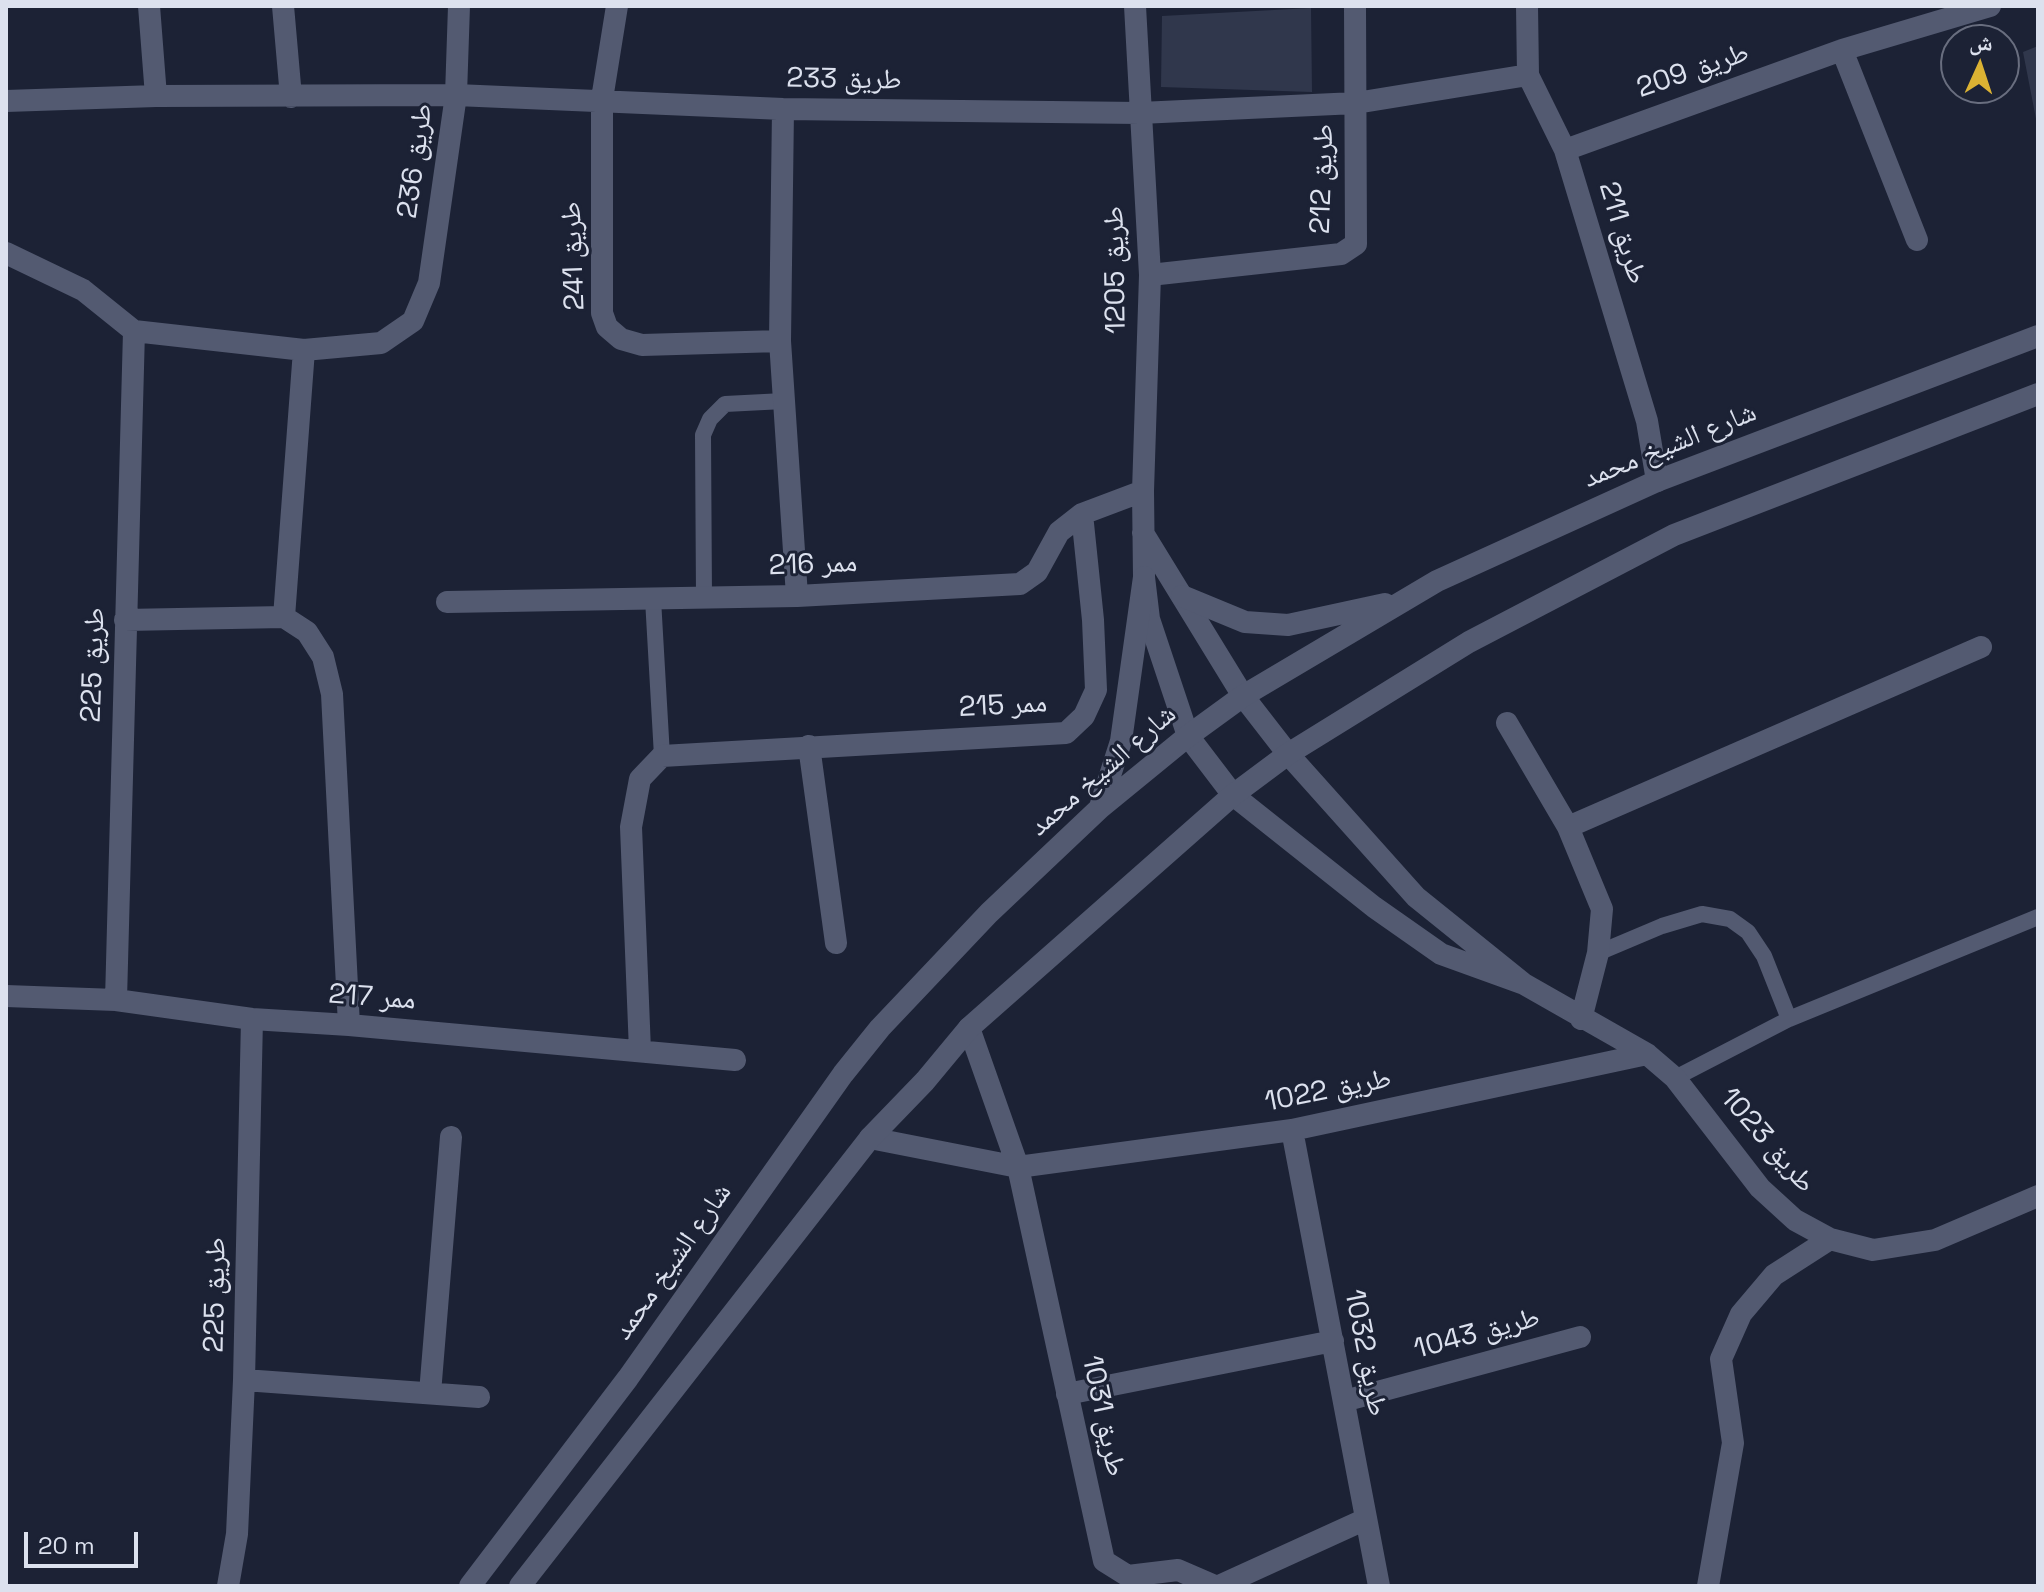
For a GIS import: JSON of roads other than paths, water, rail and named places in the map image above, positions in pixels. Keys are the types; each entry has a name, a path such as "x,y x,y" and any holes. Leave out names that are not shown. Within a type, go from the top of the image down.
{"street":[{"path":"149,6 156,96"},
{"path":"283,6 291,97"},
{"name":"طريق 236","path":"304,350 381,343 413,321 429,283 456,95 459,6"},
{"name":"طريق 241","path":"617,6 602,99 602,313 607,327 621,339 642,345 780,341"},
{"name":"طريق 1205","path":"1135,6 1150,275 1143,491 1144,577 1149,619 1188,736 1233,795 1374,907 1441,954 1524,984"},
{"name":"طريق 212","path":"1150,275 1341,254 1356,244 1355,6"},
{"name":"طريق 211","path":"1527,6 1528,75 1565,150 1647,421 1657,481"},
{"name":"طريق 209","path":"1565,150 1842,50 1990,6"},
{"path":"1842,50 1917,240"},
{"name":"طريق 233","path":"6,101 156,96 456,95 783,109 1140,113 1356,103 1528,75"},
{"path":"783,109 780,341 797,596"},
{"path":"6,253 83,290 134,331 304,350 284,617"},
{"name":"طريق 225","path":"116,1000 134,331"},
{"name":"شارع الشيخ محمد","path":"470,1586 628,1378 871,1039 989,913 1100,808 1188,736 1243,696 1437,581 1657,481 2038,336"},
{"path":"520,1586 870,1138 925,1081 969,1028 1233,795 1288,754 1469,642 1674,535 2038,394"},
{"name":"ممر 216","path":"447,602 797,596 1020,584 1037,572 1059,532 1082,514 1143,491"},
{"name":"ممر 215","path":"662,756 1066,733 1084,716 1096,690 1093,620 1082,514"},
{"path":"1143,533 1243,696 1288,754 1416,897 1524,984 1647,1054"},
{"path":"1100,808 1121,741 1144,577"},
{"path":"1182,596 1245,622 1288,625 1405,600"},
{"path":"125,620 284,617 307,632 323,657 332,694 349,1025"},
{"path":"1568,827 1981,647"},
{"path":"1507,723 1568,827 1602,909 1598,953 1581,1019"},
{"path":"809,746 836,943"},
{"path":"640,1051 631,827 640,779 662,756"},
{"name":"ممر 217","path":"6,996 116,1000 252,1019 735,1060"},
{"name":"طريق 225","path":"228,1586 237,1534 244,1380 252,1019"},
{"path":"969,1028 1018,1167"},
{"name":"طريق 1023","path":"1647,1054 1675,1078 1760,1188 1795,1220 1830,1239 1873,1250 1935,1240 2038,1196"},
{"name":"طريق 1022","path":"870,1138 1018,1167 1292,1130 1647,1054"},
{"name":"طريق 1032","path":"1292,1130 1379,1586"},
{"path":"430,1393 451,1137"},
{"name":"طريق 1031","path":"1018,1167 1104,1561 1128,1576 1178,1570 1217,1586"},
{"path":"1708,1586 1733,1443 1721,1359 1741,1314 1774,1275 1830,1239"},
{"name":"طريق 1043","path":"1344,1401 1580,1337"},
{"path":"1067,1394 1333,1341"},
{"name":"طريق 225","path":"244,1380 479,1397"},
{"path":"1217,1586 1366,1519"}],"lane":[{"path":"704,598 703,435 710,419 725,404 784,401"},
{"path":"653,599 662,756"},
{"path":"1598,953 1662,926 1702,914 1730,919 1748,932 1764,956 1789,1019"},
{"path":"1675,1078 1789,1019 2038,917"}]}
